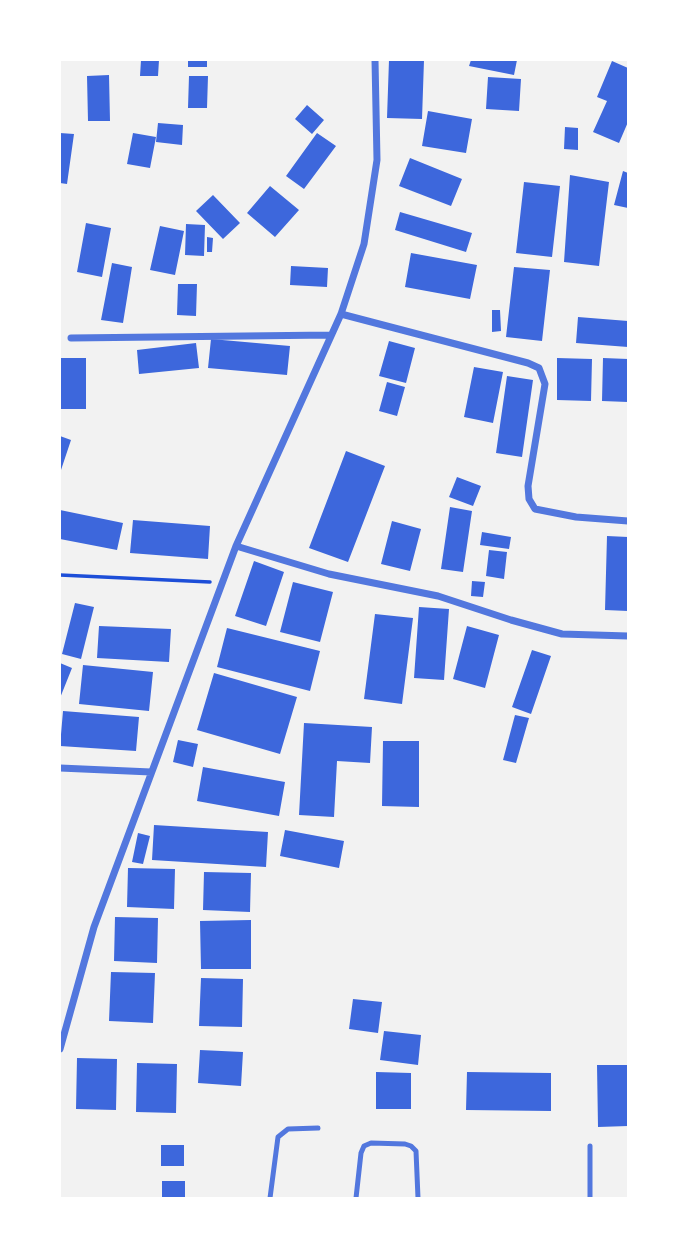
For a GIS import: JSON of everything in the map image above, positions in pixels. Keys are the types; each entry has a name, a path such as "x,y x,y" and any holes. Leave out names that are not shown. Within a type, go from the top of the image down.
{"street":[{"path":"60,1049 94,927 236,546 341,314 364,244 377,160 376,60"},
{"path":"341,314 539,368 545,384 527,486 529,499 535,509 576,517 628,521"},
{"path":"71,338 331,335"},
{"path":"236,546 329,574 438,596 562,634 628,636"},
{"path":"60,768 151,772"}],"lane":[{"path":"270,1199 278,1137 288,1129 318,1128"},
{"path":"356,1199 361,1153 364,1146 371,1143 405,1144 416,1151 418,1199"},
{"path":"590,1146 590,1199"}],"path":[{"path":"60,575 223,583"}],"building":[{"path":"141,60 159,60 158,76 140,76"},
{"path":"188,60 207,60 207,67 188,67"},
{"path":"389,60 424,60 422,119 387,118"},
{"path":"471,60 517,60 514,75 469,66"},
{"path":"612,61 628,68 628,122 619,143 593,132 607,101 597,97"},
{"path":"109,75 110,121 88,121 87,76"},
{"path":"189,76 208,76 207,108 188,108"},
{"path":"488,77 521,79 519,111 486,109"},
{"path":"307,105 324,120 312,134 295,119"},
{"path":"428,111 472,119 466,153 422,146"},
{"path":"158,123 183,125 182,145 156,142"},
{"path":"565,127 578,128 578,150 564,149"},
{"path":"60,133 74,134 67,184 60,183"},
{"path":"133,133 156,137 150,168 127,164"},
{"path":"317,133 336,146 304,189 286,176"},
{"path":"410,158 462,179 451,206 399,186"},
{"path":"623,171 628,173 628,208 614,205"},
{"path":"570,175 609,182 599,266 564,262"},
{"path":"524,182 560,186 552,257 516,253"},
{"path":"270,186 299,210 275,237 247,213"},
{"path":"213,195 240,223 223,239 196,211"},
{"path":"400,212 472,233 466,252 395,230"},
{"path":"86,223 111,228 102,277 77,272"},
{"path":"186,224 205,225 204,256 185,255"},
{"path":"160,226 184,231 175,275 150,270"},
{"path":"207,237 213,238 212,252 207,252"},
{"path":"411,253 477,265 470,299 405,287"},
{"path":"112,263 132,267 123,323 101,320"},
{"path":"291,266 328,268 327,287 290,285"},
{"path":"514,267 550,270 542,341 506,337"},
{"path":"178,284 197,284 196,316 177,315"},
{"path":"492,310 500,310 501,331 492,332"},
{"path":"578,317 628,321 628,347 576,343"},
{"path":"211,339 290,346 287,375 208,368"},
{"path":"389,341 415,348 406,383 379,376"},
{"path":"196,343 199,368 139,374 137,350"},
{"path":"60,358 86,358 86,409 60,409"},
{"path":"557,358 592,359 591,401 557,400"},
{"path":"603,358 628,359 628,402 602,401"},
{"path":"474,367 503,372 493,423 464,417"},
{"path":"507,376 533,380 522,457 496,453"},
{"path":"387,382 405,387 397,416 379,411"},
{"path":"60,436 71,440 60,473"},
{"path":"346,451 385,466 348,562 309,548"},
{"path":"457,477 481,486 473,506 449,497"},
{"path":"450,507 472,511 463,572 441,569"},
{"path":"60,510 123,523 117,550 60,539"},
{"path":"133,520 210,526 208,559 130,553"},
{"path":"392,521 421,529 410,571 381,564"},
{"path":"482,532 511,537 509,549 480,545"},
{"path":"607,536 628,537 628,611 605,610"},
{"path":"489,550 507,552 504,579 486,576"},
{"path":"254,561 284,572 266,626 235,616"},
{"path":"472,581 485,582 483,597 471,596"},
{"path":"293,582 333,592 320,642 280,632"},
{"path":"75,603 94,607 81,659 62,654"},
{"path":"419,607 449,609 444,680 414,678"},
{"path":"375,614 413,618 402,704 364,699"},
{"path":"99,626 171,629 169,662 97,658"},
{"path":"467,626 499,635 485,688 453,679"},
{"path":"227,628 320,651 310,691 217,667"},
{"path":"532,650 551,656 531,714 512,707"},
{"path":"60,663 72,668 60,698"},
{"path":"83,665 153,672 149,711 79,704"},
{"path":"214,673 297,697 280,754 197,730"},
{"path":"63,711 139,717 136,751 60,746"},
{"path":"515,715 529,718 516,763 503,760"},
{"path":"304,723 372,727 370,763 337,761 334,817 299,815"},
{"path":"178,740 198,744 193,767 173,762"},
{"path":"383,741 419,741 419,807 382,806"},
{"path":"203,767 285,782 279,816 197,801"},
{"path":"154,825 268,832 266,867 152,860"},
{"path":"285,830 344,841 339,868 280,856"},
{"path":"138,833 150,836 143,864 132,862"},
{"path":"128,868 175,869 174,909 127,907"},
{"path":"204,872 251,873 250,912 203,910"},
{"path":"115,917 158,918 157,963 114,961"},
{"path":"251,920 251,969 201,969 200,921"},
{"path":"111,972 155,973 153,1023 109,1021"},
{"path":"201,978 243,979 242,1027 199,1026"},
{"path":"353,999 382,1002 378,1033 349,1029"},
{"path":"384,1031 421,1035 418,1065 380,1060"},
{"path":"200,1050 243,1052 241,1086 198,1083"},
{"path":"77,1058 117,1059 116,1110 76,1109"},
{"path":"137,1063 177,1064 176,1113 136,1112"},
{"path":"597,1065 628,1065 628,1126 598,1127"},
{"path":"376,1072 411,1073 411,1109 376,1109"},
{"path":"467,1072 551,1073 551,1111 466,1110"},
{"path":"161,1145 184,1145 184,1166 161,1166"},
{"path":"162,1181 185,1181 185,1198 162,1198"}]}
